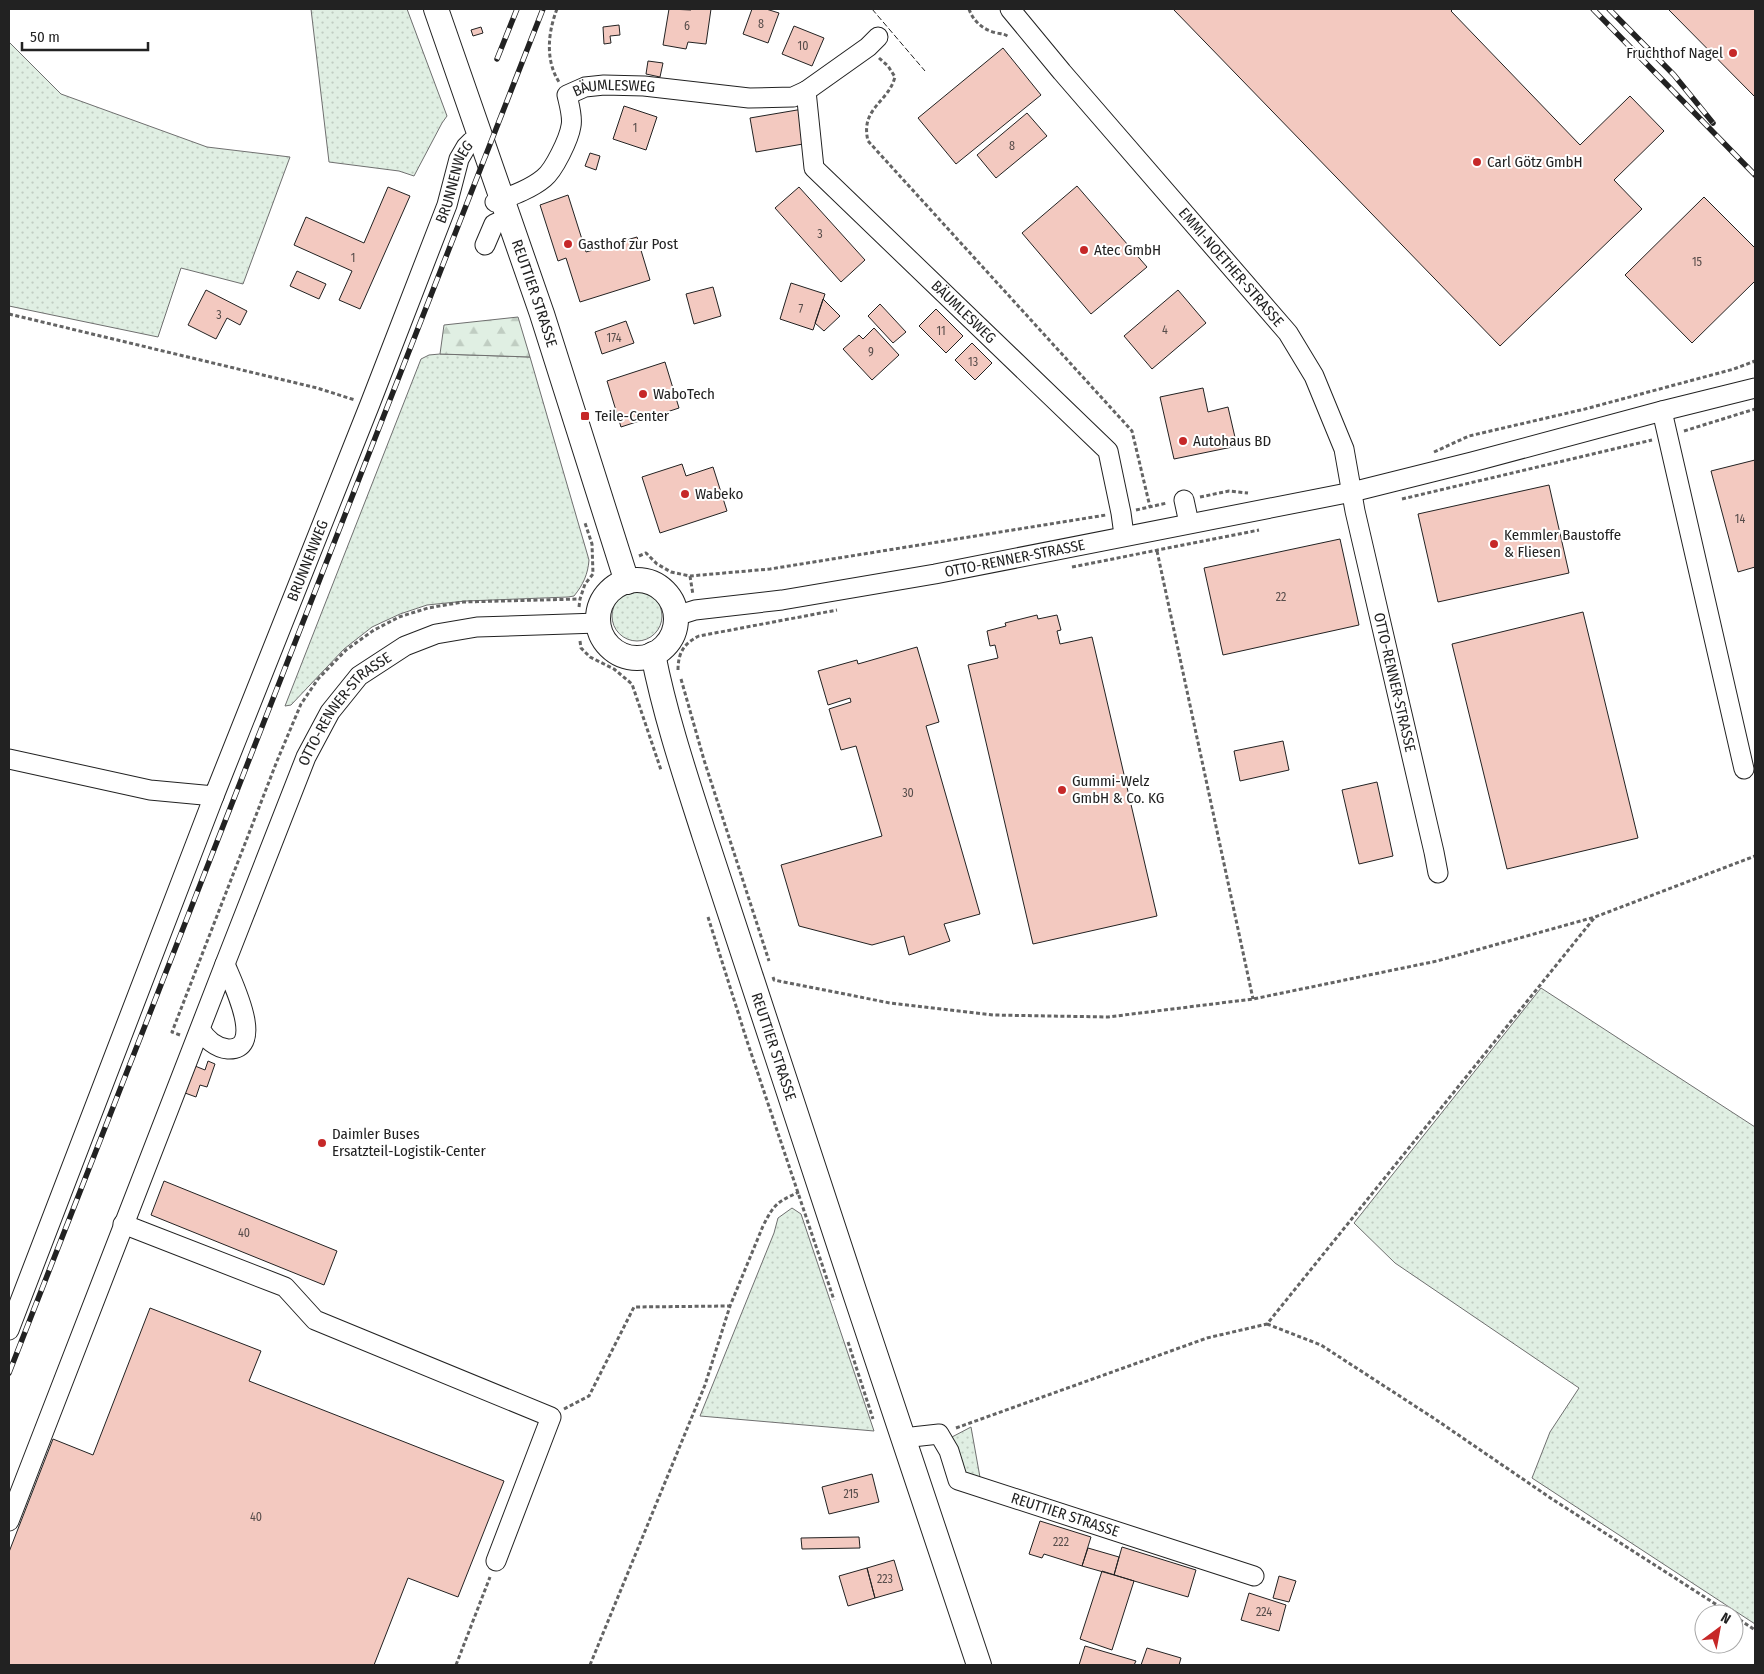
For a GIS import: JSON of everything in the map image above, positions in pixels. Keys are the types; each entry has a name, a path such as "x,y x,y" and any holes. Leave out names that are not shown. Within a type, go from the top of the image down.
{"main road":[{"name":"REUTTIER STRASSE","path":"436,9 482,137 502,206 542,314 627,582"},
{"path":"637,580 663,590 669,598 676,616 674,632 666,645 653,654 643,657 633,657 618,652 606,642 601,633 589,624 598,615 603,601 613,589 627,582 637,580"},
{"name":"REUTTIER STRASSE","path":"653,654 657,675 692,799 979,1665"}],"street":[{"name":"EMMI-NOETHER-STRASSE","path":"1010,9 1062,72 1288,333 1314,376 1344,449 1352,492"},
{"name":"BÄUMLESWEG","path":"485,245 502,206 544,179 550,173 563,151 572,125 567,95 585,87 604,85 644,86 749,98 793,97 806,91 873,42"},
{"name":"BÄUMLESWEG","path":"806,91 814,168 1108,451 1122,513 1124,535"},
{"name":"BRUNNENWEG","path":"9,1330 214,796 447,205 459,160 471,142 482,137"},
{"name":"OTTO-RENNER-STRASSE","path":"676,616 695,610 782,600 935,574 1124,535 1352,492 1755,388"},
{"path":"1662,411 1744,770"},
{"name":"OTTO-RENNER-STRASSE","path":"1352,492 1438,873"},
{"path":"1184,500 1189,523"},
{"name":"OTTO-RENNER-STRASSE","path":"9,1521 306,757 330,712 358,676 405,646 436,634 477,627 589,624"},
{"path":"9,758 150,790 214,796"},
{"path":"200,1029 204,1036 221,1048 232,1049 249,1043 242,1005 225,964"},
{"path":"123,1224 285,1287 315,1320 551,1417 496,1561"},
{"path":"903,1438 939,1434"},
{"name":"REUTTIER STRASSE","path":"939,1434 948,1450 958,1480 1254,1576"}],"path":[{"path":"557,9 548,47 554,74 567,95"},
{"path":"969,9 972,18 982,27 994,33 1007,35 1013,42"},
{"path":"873,42 895,77 892,87 870,114 865,130 868,140 1132,431 1150,507"},
{"path":"9,314 317,388 370,404"},
{"path":"1433,453 1469,436 1725,372 1755,361"},
{"path":"646,553 657,564 672,572 690,576 770,569 1122,513 1229,491 1256,494"},
{"path":"584,517 592,544 592,574 585,584 580,599 589,624 581,648 590,658 614,669 632,684"},
{"path":"1157,551 1253,999"},
{"path":"678,668 704,760 769,962"},
{"path":"771,971 774,980 880,1001 993,1015 1108,1017 1253,999 1437,962 1596,917 1755,856"},
{"path":"1267,1324 1596,917"},
{"path":"590,1665 704,1385 730,1306 763,1226 779,1201"},
{"path":"551,1417 589,1396 634,1307 730,1306"},
{"path":"939,1434 1207,1338 1267,1324 1321,1345 1435,1419 1552,1499 1715,1604"},
{"path":"456,1665 496,1561"},
{"path":"1744,1623 1755,1630"}],"green space":[{"path":"311,9 407,9 447,116 414,176 399,171 329,162"},
{"path":"9,42 61,94 207,147 290,157 243,284 181,268 158,337 9,306"},
{"path":"518,317 530,357 440,354 444,325"},
{"path":"429,355 530,357 589,560 584,579 574,596 466,601 427,605 400,614 372,627 344,649 291,705 285,706 421,359"},
{"path":"637,591 646,593 657,602 662,616 660,625 651,636 637,641 628,639 617,630 612,616 614,607 623,596"},
{"path":"1541,988 1755,1127 1755,1624 1744,1617 1744,1604 1724,1604 1532,1478 1550,1432 1579,1388 1395,1263 1354,1223"},
{"path":"792,1208 801,1214 874,1431 700,1416 774,1233 778,1218"},
{"path":"971,1427 981,1483 962,1472 952,1437"}],"building":[{"path":"669,9 711,9 706,44 688,42 686,49 663,45"},
{"path":"752,9 766,9 779,13 768,43 743,34"},
{"name":"Carl Götz GmbH","path":"1173,9 1453,9 1451,11 1580,145 1630,96 1664,131 1614,180 1642,209 1500,346"},
{"name":"Fruchthof Nagel","path":"1668,9 1755,9 1755,97"},
{"path":"619,25 620,35 610,36 611,43 604,44 603,27"},
{"path":"794,26 824,38 812,66 782,54"},
{"path":"481,27 483,33 473,36 471,30"},
{"path":"1003,48 1041,95 956,164 918,118"},
{"path":"648,61 663,63 660,77 646,74"},
{"path":"624,106 657,117 646,150 613,139"},
{"path":"803,109 809,143 756,152 750,118"},
{"path":"1027,113 1047,136 996,178 977,155"},
{"path":"590,153 600,156 596,170 585,166"},
{"name":"Atec GmbH","path":"1077,186 1147,267 1091,314 1022,233"},
{"path":"388,187 410,196 360,309 339,300 352,271 294,245 306,217 364,243"},
{"path":"799,187 865,260 841,282 775,208"},
{"name":"Gasthof zur Post","path":"568,195 586,252 637,237 650,280 580,302 566,258 558,261 540,205"},
{"path":"1704,197 1755,248 1755,281 1692,343 1625,275"},
{"path":"297,271 326,284 319,299 290,286"},
{"path":"791,283 825,294 813,330 780,319"},
{"path":"713,287 721,316 694,324 686,294"},
{"path":"206,290 247,311 240,325 227,318 216,339 188,325"},
{"path":"1178,290 1206,323 1152,369 1124,336"},
{"path":"823,299 840,316 824,331 815,323"},
{"path":"880,304 906,332 893,343 868,316"},
{"path":"936,309 963,336 946,353 919,326"},
{"path":"626,321 634,343 602,354 595,332"},
{"path":"874,328 899,355 872,380 843,349 859,335 863,339"},
{"path":"972,343 992,363 975,380 955,360"},
{"name":"WaboTech","path":"665,362 679,408 621,427 607,381"},
{"path":"1203,388 1208,412 1228,407 1237,446 1174,459 1160,397"},
{"path":"1755,460 1755,567 1738,572 1711,471"},
{"name":"Wabeko","path":"682,464 686,476 713,467 727,511 660,533 642,477"},
{"name":"Kemmler Baustoffe & Fliesen","path":"1549,485 1569,573 1438,602 1418,514"},
{"path":"1340,539 1359,625 1223,655 1204,568"},
{"path":"1583,612 1638,838 1507,869 1452,644"},
{"name":"Gummi-Welz GmbH & Co. KG","path":"1037,615 1038,619 1057,615 1061,630 1057,631 1060,644 1092,637 1157,916 1033,944 968,665 998,658 995,645 990,646 987,631 1006,626 1005,623"},
{"path":"917,647 939,722 926,726 980,914 944,924 950,941 909,955 904,936 872,945 799,926 781,865 882,836 856,746 841,750 829,709 851,702 850,698 828,705 818,671 857,660 858,664"},
{"path":"1283,741 1289,770 1240,781 1234,751"},
{"path":"1377,782 1393,856 1359,864 1342,790"},
{"path":"208,1061 215,1064 207,1087 200,1085 196,1097 185,1093 195,1066 205,1070"},
{"path":"164,1181 337,1251 324,1285 151,1215"},
{"path":"150,1308 261,1351 249,1381 504,1481 458,1597 408,1578 374,1665 9,1665 9,1552 53,1439 93,1455"},
{"path":"872,1474 879,1502 829,1514 822,1487"},
{"path":"1040,1521 1091,1537 1082,1566 1044,1554 1042,1558 1029,1554"},
{"path":"859,1537 860,1548 802,1549 801,1538"},
{"path":"1122,1547 1196,1570 1188,1597 1114,1575"},
{"path":"1088,1548 1119,1557 1114,1575 1082,1566"},
{"path":"894,1560 903,1590 875,1598 867,1568"},
{"path":"867,1568 875,1598 848,1606 839,1576"},
{"path":"1102,1571 1134,1581 1112,1650 1080,1639"},
{"path":"1279,1576 1296,1581 1289,1602 1273,1598"},
{"path":"1249,1593 1286,1605 1279,1631 1241,1620"},
{"path":"1085,1646 1136,1661 1134,1665 1079,1665"},
{"path":"1147,1648 1181,1658 1179,1665 1141,1665"}],"railway":[{"path":"497,59 517,9"},
{"path":"9,1373 543,9"},
{"path":"1593,9 1755,175"},
{"path":"1609,9 1674,75 1713,123"}],"fence":[{"path":"872,9 925,71"}],"place":[{"name":"Fruchthof Nagel","path":"1733,53"},
{"name":"Carl Götz GmbH","path":"1477,162"},
{"name":"Gasthof zur Post","path":"568,244"},
{"name":"Atec GmbH","path":"1084,250"},
{"name":"WaboTech","path":"643,394"},
{"name":"Teile-Center","path":"585,416"},
{"name":"Autohaus BD","path":"1183,441"},
{"name":"Wabeko","path":"685,494"},
{"name":"Kemmler Baustoffe & Fliesen","path":"1494,544"},
{"name":"Gummi-Welz GmbH & Co. KG","path":"1062,790"},
{"name":"Daimler Buses Ersatzteil-Logistik-Center","path":"322,1143"}]}
